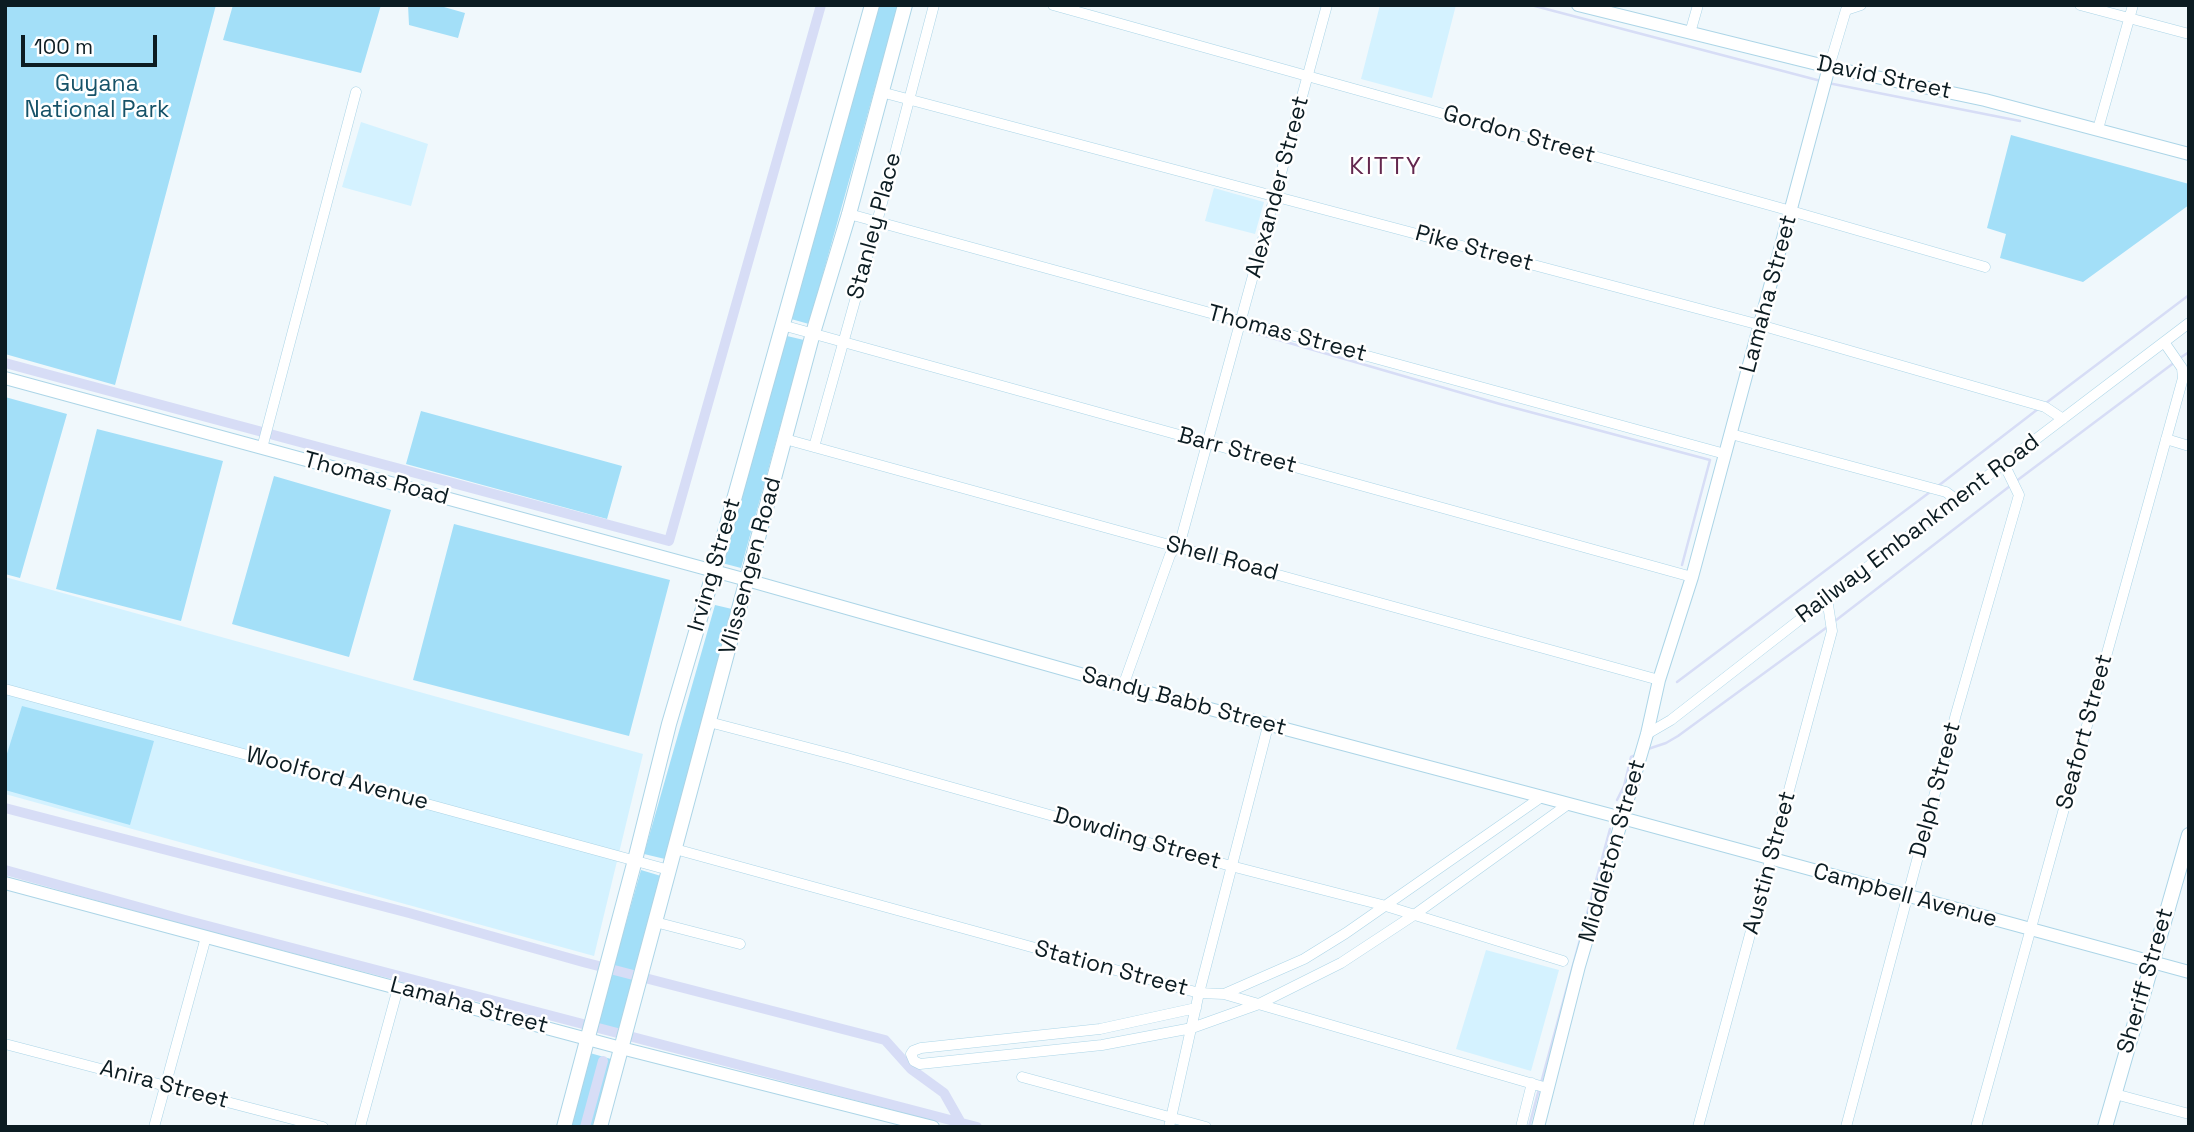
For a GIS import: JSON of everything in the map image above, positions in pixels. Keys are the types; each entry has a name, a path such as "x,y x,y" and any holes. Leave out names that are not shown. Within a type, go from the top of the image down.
{"main road":[{"name":"Irving Street","path":"564,1127 668,724 714,571 872,5"},
{"name":"Vlissengen Road","path":"600,1127 813,333 849,214 905,5"},
{"name":"Sheriff Street","path":"2105,1127 2189,835"}],"street":[{"name":"Stanley Place","path":"814,447 934,5"},
{"name":"Gordon Street","path":"1053,5 1985,267"},
{"name":"Alexander Street","path":"1123,686 1170,555 1181,538 1327,5"},
{"name":"David Street","path":"1578,5 1690,33 1826,77 1985,100 2189,154"},
{"path":"1690,33 1698,5"},
{"path":"1844,8 1861,5"},
{"path":"2080,5 2189,34"},
{"path":"2098,129 2133,5"},
{"name":"Lamaha Street","path":"1692,577 1844,8"},
{"path":"263,444 356,92"},
{"name":"Pike Street","path":"881,92 1760,325 2045,407 2063,419"},
{"name":"Thomas Street","path":"849,214 1725,454"},
{"name":"Railway Embankment Road","path":"1647,734 1671,720 2189,323"},
{"name":"Barr Street","path":"782,325 1692,577"},
{"name":"Seafort Street","path":"1976,1127 2183,378 2182,368 2164,342"},
{"name":"Thomas Road","path":"5,379 263,444 747,580"},
{"path":"1731,434 1946,492 1958,500"},
{"name":"Shell Road","path":"785,439 1660,680"},
{"path":"2166,439 2189,446"},
{"name":"Delph Street","path":"1846,1127 2018,492 2004,464"},
{"name":"Middleton Street","path":"1538,1127 1579,966 1692,577"},
{"name":"Sandy Babb Street","path":"747,580 1268,726 1622,818"},
{"name":"Austin Street","path":"1698,1127 1832,631 1828,598"},
{"name":"Woolford Avenue","path":"5,689 669,870"},
{"path":"1653,710 1671,720"},
{"name":"Dowding Street","path":"709,722 1386,906 1563,961"},
{"path":"1170,1122 1199,993 1268,726"},
{"path":"1224,994 1304,959 1386,906 1540,798"},
{"path":"1196,1008 1100,1030 920,1048 911,1054 914,1061 920,1064 1102,1045 1192,1028 1259,1004 1341,963 1414,915 1567,805"},
{"name":"Campbell Avenue","path":"1622,818 2189,972"},
{"name":"Station Street","path":"675,849 1199,993 1224,994 1547,1088"},
{"name":"Lamaha Street","path":"5,883 398,988 590,1030 621,1048 933,1127"},
{"path":"655,922 740,944"},
{"path":"154,1127 206,937"},
{"path":"360,1127 398,988"},
{"path":"1100,1030 1102,1045"},
{"name":"Anira Street","path":"5,1044 323,1127"},
{"path":"1022,1077 1170,1122 1206,1127"},
{"path":"1521,1127 1532,1083"},
{"path":"2115,1094 2189,1114"}],"shaded area":[{"path":"1380,5 1456,5 1432,98 1361,79"},
{"path":"361,122 428,144 411,206 342,187"},
{"path":"1214,188 1264,202 1255,234 1205,221"},
{"path":"5,577 643,754 594,956 5,794"},
{"path":"1486,950 1559,970 1531,1071 1456,1049"}],"green space":[{"name":"Guyana National Park","path":"5,5 216,5 115,385 5,354"},
{"path":"233,5 381,5 361,73 223,40"},
{"path":"408,5 437,5 465,13 458,38 409,25"},
{"path":"878,5 898,5 809,324 791,319"},
{"path":"2011,135 2189,184 2189,205 2083,282 2000,258 2006,234 1987,228"},
{"path":"787,336 804,340 741,568 722,563"},
{"path":"5,397 67,414 20,578 5,574"},
{"path":"421,411 622,466 607,519 406,464"},
{"path":"97,429 223,461 181,621 56,589"},
{"path":"274,476 391,510 349,657 232,624"},
{"path":"454,524 670,580 629,736 413,680"},
{"path":"715,605 732,609 665,859 644,854"},
{"path":"22,706 154,741 130,825 5,790 5,760"},
{"path":"641,870 661,876 617,1036 596,1029"},
{"path":"590,1053 611,1059 593,1127 571,1127"}],"waterway":[{"path":"5,363 669,541 821,5"},
{"path":"1531,5 1821,81"},
{"path":"1828,83 2020,121"},
{"path":"2046,403 2189,295"},
{"path":"1248,331 1500,404 1710,460 1682,565"},
{"path":"2180,358 2189,352"},
{"path":"2015,482 2175,362"},
{"path":"1938,486 2038,409"},
{"path":"1835,621 2010,486"},
{"path":"1677,682 1930,492"},
{"path":"1648,749 1678,736 1830,625"},
{"path":"1617,800 1624,786 1631,757 1636,755"},
{"path":"5,808 885,1040 911,1069 944,1093 961,1123"},
{"path":"1541,1083 1610,829"},
{"path":"5,870 185,920 977,1127"},
{"path":"585,1127 603,1061"},
{"path":"1529,1127 1539,1089"}],"district":[{"name":"KITTY","path":"1386,167"}]}
